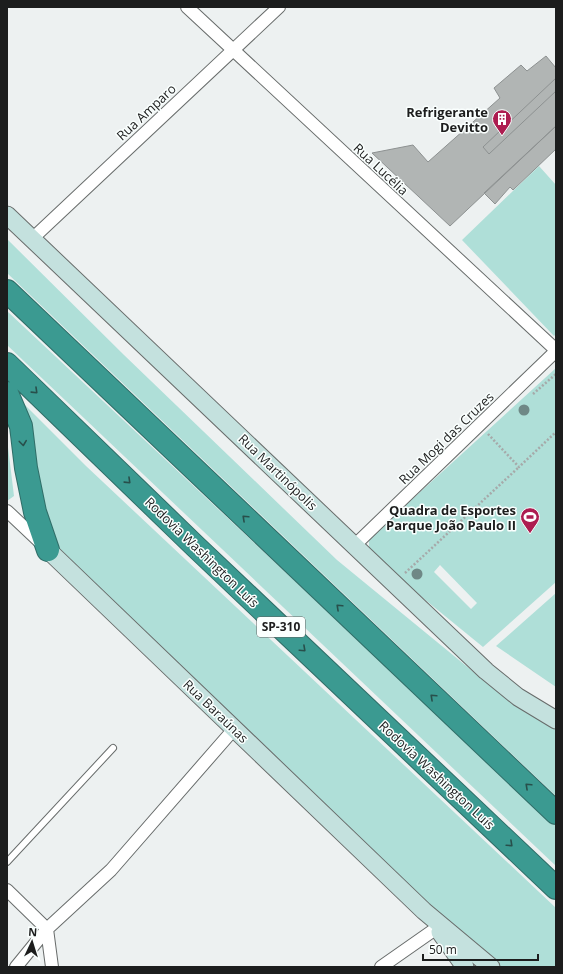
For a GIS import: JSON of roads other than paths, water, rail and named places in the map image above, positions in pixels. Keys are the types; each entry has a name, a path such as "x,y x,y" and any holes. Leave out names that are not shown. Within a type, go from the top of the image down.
{"highway":[{"path":"7,291 556,813"},
{"name":"Rodovia Washington Luís","path":"7,364 195,546 556,888"},
{"path":"7,393 21,426 26,468 35,512 48,550"}],"main road":[{"name":"Rua Martinópolis","path":"7,215 33,238 486,671 518,697 556,720"},
{"name":"Rua Baraúnas","path":"48,550 439,927 491,967"},
{"name":"Rua Baraúnas","path":"439,927 465,967"}],"street":[{"name":"Rua Lucélia","path":"188,7 556,350"},
{"name":"Rua Amparo","path":"33,238 279,7"},
{"name":"Rua Mogi das Cruzes","path":"355,545 556,350"},
{"name":"Rua Baraúnas","path":"7,512 48,550"},
{"path":"16,967 47,929 111,870 234,729"},
{"path":"7,890 47,929 52,967"},
{"path":"381,967 439,927"}],"lane":[{"path":"7,862 113,748"}],"place":[{"name":"Refrigerante Devitto","path":"502,136"},
{"name":"Quadra de Esportes Parque João Paulo II","path":"530,534"}]}
